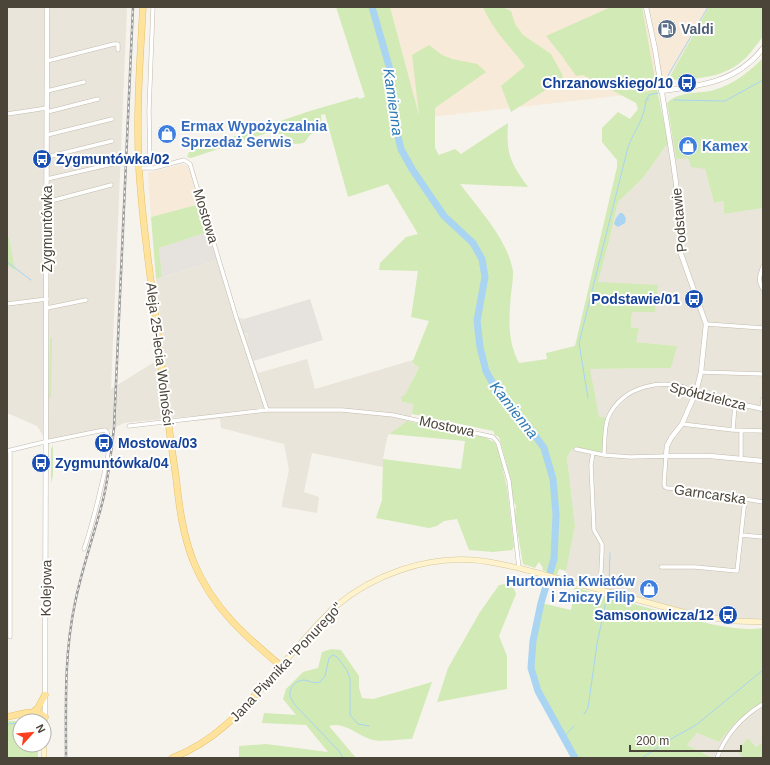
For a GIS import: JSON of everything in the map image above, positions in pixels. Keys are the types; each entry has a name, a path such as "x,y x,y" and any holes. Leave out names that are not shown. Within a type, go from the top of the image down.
{"main road":[{"name":"Aleja 25-lecia Wolności","path":"143,7 139,104 139,168 143,222 168,421 184,533 199,573 208,589 230,620 254,644 281,666"},
{"name":"Jana Piwnika \"Ponurego\"","path":"172,758 199,745 228,724 317,624 337,605 359,590 388,575 421,565 454,560 473,560 537,572 705,617 734,621 763,622"},
{"path":"36,713 45,695"}],"street":[{"name":"Zygmuntówka","path":"47,7 47,442"},
{"path":"150,168 149,110 153,7"},
{"name":"Podstawie","path":"646,7 655,49 673,160 681,254 706,324"},
{"path":"47,60 114,44 118,44 118,50"},
{"path":"661,91 722,80 744,67 763,48"},
{"path":"47,91 84,82"},
{"path":"7,114 47,110 98,99"},
{"path":"47,135 112,119"},
{"path":"47,157 112,141"},
{"name":"Mostowa","path":"139,168 150,168 184,160 190,164 237,320 267,410"},
{"path":"47,179 112,164"},
{"path":"47,202 111,185"},
{"path":"763,266 759,278 763,289"},
{"path":"7,304 47,299"},
{"path":"47,308 86,300"},
{"path":"666,456 669,442 682,424 696,392 702,372 706,324 763,328"},
{"path":"702,372 763,374"},
{"name":"Spółdzielcza","path":"604,455 608,418 614,408 628,393 651,386 676,386 735,404 763,409"},
{"path":"763,399 763,409"},
{"path":"733,430 735,404"},
{"name":"Mostowa","path":"129,426 267,410 342,410 381,413 493,437 498,443 509,481 519,568"},
{"path":"682,424 733,430 763,431"},
{"path":"10,637 8,604 8,451 105,430 108,436 108,449 104,479 96,512 84,549"},
{"path":"740,459 742,430"},
{"name":"Kolejowa","path":"45,713 47,442"},
{"path":"576,449 604,455 630,457 710,456 763,461"},
{"path":"593,453 592,481 594,530 602,544 600,590"},
{"name":"Garncarska","path":"666,456 664,484 667,488 685,489 763,502"},
{"path":"661,567 695,567 737,571 745,499"},
{"path":"741,535 763,537"},
{"path":"717,758 725,740 733,728 763,704"}],"shaded area":[{"path":"7,7 127,7 111,389 164,356 156,279 217,260 234,318 238,317 244,319 241,324 248,337 247,340 258,373 307,359 315,389 413,360 412,364 419,366 402,402 413,404 412,414 407,421 389,434 383,459 383,467 312,453 304,492 319,497 317,513 282,507 289,470 284,444 221,428 220,419 193,421 193,416 124,423 109,430 47,442 37,426 7,413"},
{"name":"Kamienna","path":"390,7 711,7 664,86 657,89 644,93 420,118"},
{"path":"673,137 676,159 689,157 705,169 714,203 724,201 724,214 763,208 763,622 710,618 564,580 575,526 567,457 572,449 599,418 589,369 671,368 676,346 636,342 631,328 632,312 598,282 618,202 643,178"},
{"path":"182,164 188,166 200,204 151,217 148,173"},
{"path":"208,232 217,260 162,277 159,248"},
{"path":"310,299 323,340 253,361 247,340 247,333 244,333 241,324 244,319"},
{"path":"763,701 763,742 756,747 748,738 738,751 744,758 713,758 687,745 697,733 719,742 736,722"}],"green space":[{"path":"336,7 390,7 419,115 412,55 429,45 442,55 452,59 477,64 486,72 435,108 435,148 439,155 455,149 461,154 508,123 510,157 517,171 528,187 460,184 492,225 506,249 510,260 513,280 510,329 512,346 519,363 547,359 546,353 575,346 617,167 617,160 602,142 602,128 618,112 630,119 638,109 636,103 583,75 576,76 546,36 611,7 642,7 656,85 648,87 645,92 657,89 668,143 643,178 618,202 598,282 658,285 655,312 632,312 631,328 639,328 636,342 677,346 671,368 590,369 599,417 608,418 604,455 572,449 567,457 575,526 566,571 559,569 557,575 542,570 543,568 539,562 535,568 523,564 515,517 516,506 513,500 510,476 499,437 495,435 493,431 412,414 413,404 402,402 401,397 405,395 419,367 412,363 429,321 411,317 418,271 379,270 380,263 406,237 418,234 388,184 348,197 325,114 321,115 322,129 311,134 303,143 294,144 289,137 270,132 191,158 187,157 189,152 194,150 310,111 358,97 359,99 365,97"},
{"path":"483,7 502,7 511,11 515,24 523,35 551,54 562,74 564,82 552,86 511,112 501,86 525,66 497,31"},
{"path":"709,7 763,7 764,29 762,38 746,58 736,66 726,71 716,75 692,79 668,80"},
{"path":"763,58 763,208 724,214 724,201 714,203 705,169 691,167 688,158 676,159 667,103 677,96 714,90 735,81 747,73"},
{"path":"200,204 208,232 159,248 162,277 156,279 151,217"},
{"path":"7,238 9,238 15,270 7,265"},
{"path":"50,337 52,338 51,398 49,398"},
{"path":"407,421 485,437 495,443 499,452 507,488 514,546 512,550 493,552 469,550 457,519 444,521 437,526 429,528 376,518 382,500 383,459 461,469 465,441 389,434"},
{"path":"53,445 53,476 51,483 51,449"},
{"path":"512,583 516,594 499,636 507,656 507,689 437,702 448,668 480,612 499,585"},
{"path":"572,586 707,623 741,629 763,628 763,701 736,722 719,742 697,733 687,745 713,758 575,758 538,691 531,668 533,641 541,603 571,610 575,590"},
{"path":"331,649 341,650 359,676 359,688 362,698 373,699 432,682 412,739 377,741 346,727 335,725 329,726 356,758 239,757 239,746 266,744 328,752 306,725 262,723 264,713 296,715 283,699 286,689 303,672 318,668 322,652"},
{"path":"7,721 12,721 12,753 38,753 38,758 7,758"},
{"path":"748,738 756,747 763,742 763,758 744,758 737,751"}],"water":[{"path":"620,213 624,215 626,220 625,223 618,227 614,224"}],"waterway":[{"name":"Kamienna","path":"372,7 391,73 396,128 401,149 412,169 444,216 473,243 482,259 485,277 477,321 480,347 486,371 497,391 529,427 544,448 553,479 556,514 554,559 541,603 533,641 531,668 538,691 575,758"},
{"path":"666,79 708,7"},
{"path":"674,100 725,101 763,80"},
{"path":"646,100 649,95 658,93"},
{"path":"588,398 579,343 628,147 643,114 646,100 649,99"},
{"path":"7,262 31,280"},
{"path":"609,584 610,553"},
{"path":"584,714 588,708 597,644 607,596"},
{"path":"343,758 339,751 295,705 290,696 290,690 293,685 301,680 313,683 320,682 325,676 329,658 333,655 337,657 347,670 350,679 350,715 358,724 369,726"},
{"path":"642,758 696,725 763,670"},
{"path":"7,724 12,724"},
{"path":"564,737 574,726"}],"railway":[{"path":"66,758 66,680 71,622 81,577 105,491 114,428 133,7"}],"place":[{"name":"Valdi","path":"667,29"},
{"name":"Chrzanowskiego/10","path":"687,83"},
{"name":"Ermax Wypożyczalnia Sprzedaż Serwis","path":"167,134"},
{"name":"Kamex","path":"688,146"},
{"name":"Zygmuntówka/02","path":"42,159"},
{"name":"Podstawie/01","path":"694,299"},
{"name":"Mostowa/03","path":"104,443"},
{"name":"Zygmuntówka/04","path":"41,463"},
{"name":"Hurtownia Kwiatów i Zniczy Filip","path":"649,589"},
{"name":"Samsonowicza/12","path":"728,615"}]}
